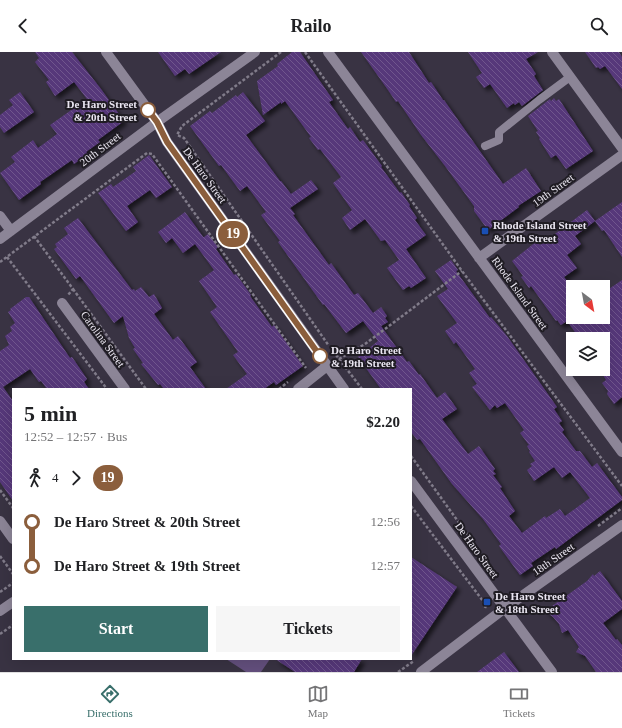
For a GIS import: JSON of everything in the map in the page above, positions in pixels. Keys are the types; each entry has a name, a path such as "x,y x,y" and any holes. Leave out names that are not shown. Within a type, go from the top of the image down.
{"street":[{"name":"De Haro Street","path":"106,52 157,122 167,142 343,388"},
{"name":"20th Street","path":"0,239 157,122 255,52"},
{"name":"Rhode Island Street","path":"328,52 622,452"},
{"path":"552,52 622,148"},
{"name":"19th Street","path":"479,258 622,155"},
{"path":"0,216 11,231"},
{"name":"Carolina Street","path":"62,303 124,388"},
{"path":"299,388 327,366"},
{"name":"De Haro Street","path":"412,481 552,672"},
{"path":"0,521 12,538"},
{"name":"18th Street","path":"421,672 505,608 622,525"},
{"path":"0,611 12,603"}],"lane":[{"path":"485,146 498,140 499,132 570,77"}],"path":[{"path":"281,52 182,126 177,135 184,138 339,359 361,388"},
{"path":"305,52 462,271 622,486"},
{"path":"0,262 147,153 152,154 307,368"},
{"path":"34,236 145,388"},
{"path":"7,257 106,388"},
{"path":"327,366 365,344 462,271"},
{"path":"62,303 73,289"},
{"path":"412,457 480,551"},
{"path":"0,490 12,507"},
{"path":"412,507 486,605 485,610"},
{"path":"0,556 12,573"},
{"path":"0,592 12,584"},
{"path":"0,634 12,626"}],"shaded area":[{"path":"228,660 269,660 261,672 246,672"}],"building":[{"path":"35,52 72,52 124,121 98,140 100,142 86,152 88,154 74,164 72,160 40,182 41,184 19,200 0,173 15,162 11,157 33,140 38,148 57,134 50,125 87,99 74,82 55,96 46,82 49,80 35,62 39,58"},
{"path":"158,52 221,52 189,74 185,69 175,76"},
{"path":"292,52 300,52 333,100 329,102 348,129 350,127 360,142 363,140 400,193 401,192 417,218 415,220 426,235 406,249 426,278 411,288 409,286 403,290 387,268 399,260 385,240 381,241 365,219 350,230 342,218 352,210 333,183 341,177 320,149 318,150 309,138 311,137 285,101 281,104 281,102 263,115 257,81 278,66 277,64"},
{"path":"361,52 409,52 429,83 431,82 503,184 526,168 541,191 518,206 519,207 488,230 474,211 474,206 421,135 398,101 396,102"},
{"path":"468,52 538,52 526,59 536,74 534,76 543,90 522,106 519,102 515,105 514,103 507,108 490,84 484,88 476,77 482,73"},
{"path":"585,52 619,52 622,57 622,89 605,66 600,69 598,67 596,68"},
{"path":"20,92 34,112 4,133 0,127 0,115 13,105 9,100"},
{"path":"243,92 265,121 246,135 291,194 311,180 318,189 290,208 295,214 293,215 329,265 331,263 354,295 358,293 373,313 381,307 387,316 385,318 388,322 381,326 407,362 409,361 419,375 420,374 437,398 445,392 457,409 442,419 468,454 479,446 495,469 493,471 496,474 493,475 502,487 500,488 515,511 509,516 522,533 545,516 546,518 560,509 565,516 590,498 570,472 562,478 554,467 534,481 527,470 532,466 530,464 535,461 529,452 530,451 527,446 529,445 520,433 524,430 505,403 497,408 495,405 490,410 472,387 477,384 469,373 475,369 456,342 454,344 445,331 457,323 437,296 448,289 435,271 451,260 458,270 456,271 490,318 491,317 507,336 557,407 554,409 562,421 559,423 564,430 562,432 576,451 580,451 592,467 597,463 622,497 622,500 556,549 555,547 531,563 533,566 520,575 499,546 501,544 483,519 452,484 420,439 417,440 412,433 412,388 380,388 358,357 378,341 363,321 346,333 324,304 323,305 278,242 280,241 261,215 266,212 247,186 240,191 221,165 219,166 190,126 210,111 212,113 236,95 237,97"},
{"path":"554,98 556,101 559,99 593,151 566,169 556,155 551,158 539,139 540,138 536,132 538,131 528,116 550,99 551,101"},
{"path":"149,155 172,187 156,198 150,190 127,206 138,222 126,231 98,193 111,184 113,187 136,171 133,167"},
{"path":"622,202 622,257 604,230 602,231 595,221"},
{"path":"587,210 595,221 575,236 581,244 567,255 577,268 564,277 566,280 566,322 561,325 557,320 556,321 531,286 529,288 521,277 523,276 512,261 537,241 540,245"},
{"path":"185,212 204,237 208,234 218,247 216,249 234,275 236,274 272,327 274,325 303,366 276,385 274,382 265,388 227,388 247,374 233,355 238,352 210,312 217,307 199,281 214,270 195,244 183,253 172,238 166,243 158,232"},
{"path":"78,218 132,290 134,289 135,291 141,287 149,297 154,294 162,308 154,314 173,340 178,336 197,362 190,367 205,388 163,388 160,384 158,385 141,364 143,363 133,349 135,348 129,338 123,316 114,323 80,276 76,279 54,249 57,247 55,244 68,234 64,228"},
{"path":"622,280 622,397 614,404 607,394 608,391 602,383 606,380 604,376 610,376 610,332 575,332 569,324 610,324 610,288"},
{"path":"26,297 29,297 70,358 72,357 87,379 84,382 88,388 46,388 41,381 39,382 30,369 3,387 12,400 12,500 0,482 0,351 9,345 5,336 12,331 10,327 15,323 8,312 11,310 10,309"},
{"path":"412,558 457,587 412,654"},
{"path":"600,571 622,601 622,609 603,623 616,640 617,639 622,645 622,672 596,672 585,656 576,652 579,647 568,630 562,633 559,624 545,611 587,581 593,574 594,576"},
{"path":"504,652 519,672 477,672"},
{"path":"277,660 361,660 354,672 295,672"}],"bus line":[{"name":"19","path":"148,110 157,122 167,142 320,356"}],"place":[{"name":"De Haro Street & 20th Street","path":"148,110"},
{"name":"Rhode Island Street & 19th Street","path":"485,231"},
{"name":"De Haro Street & 19th Street","path":"320,356"},
{"name":"De Haro Street & 18th Street","path":"487,602"}]}
